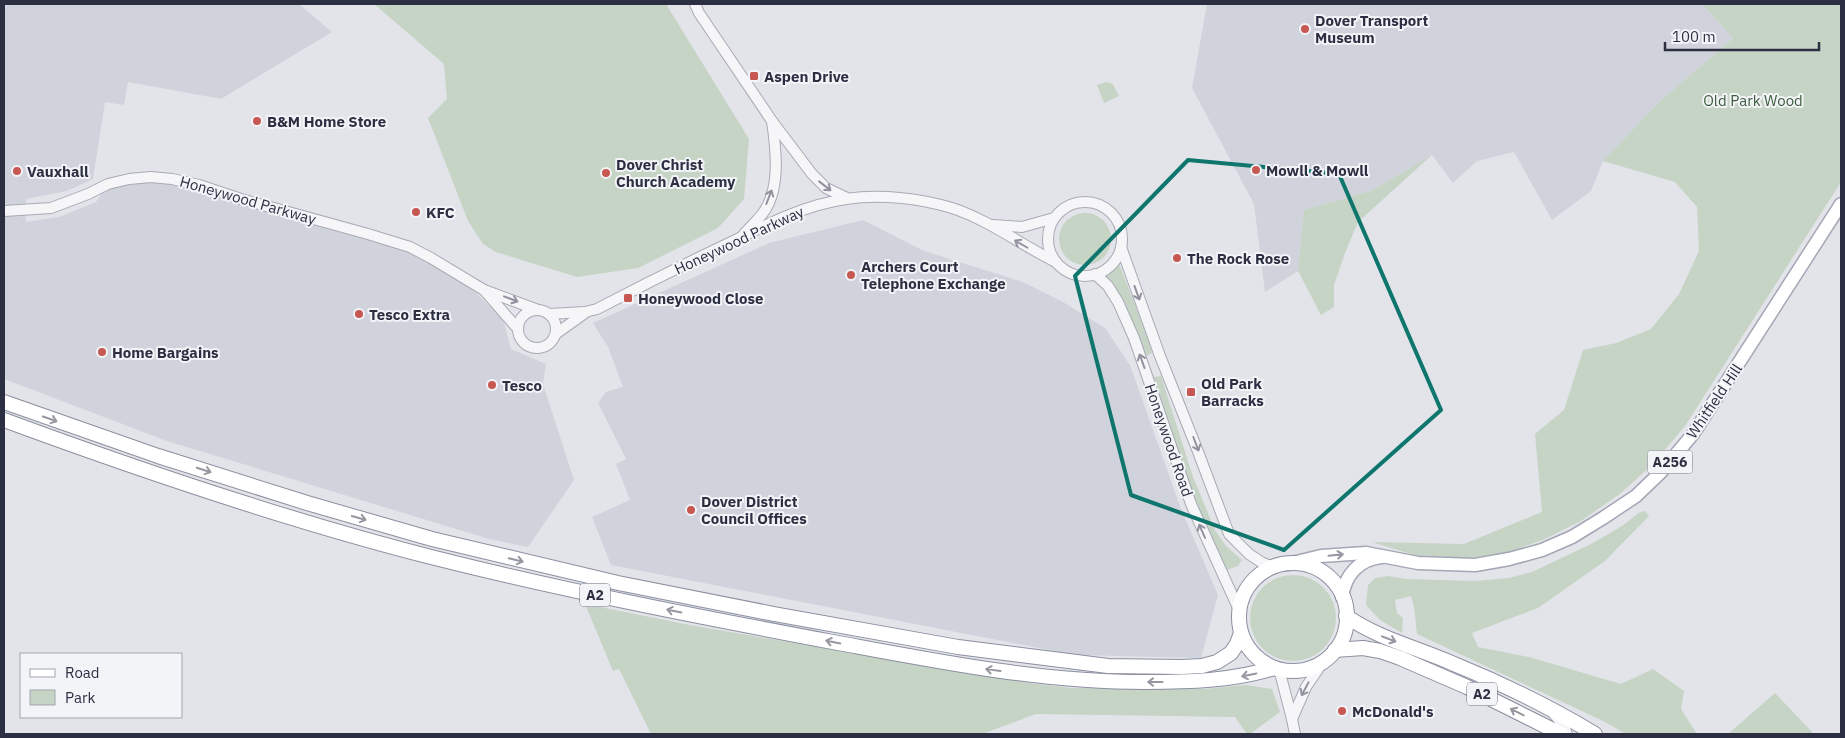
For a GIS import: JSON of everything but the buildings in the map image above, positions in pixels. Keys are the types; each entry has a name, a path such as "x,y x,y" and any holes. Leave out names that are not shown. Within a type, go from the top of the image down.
{"highway":[{"name":"A2","path":"4,402 158,456 307,503 432,539 609,581 774,614 958,647 1108,666 1202,666 1227,657 1235,648 1241,632"},
{"name":"A2","path":"4,420 154,474 302,521 431,557 526,580 762,628 954,665 1021,674 1109,682 1204,682 1252,675 1276,668"},
{"path":"1288,564 1305,565 1321,572 1334,583 1342,598 1346,616 1345,631 1335,650 1323,662 1302,670 1276,668 1260,660 1244,640 1241,632 1239,610 1243,596 1250,584 1261,574 1273,567 1288,564"},
{"name":"A2","path":"1346,616 1378,635 1454,664 1550,708 1595,734"},
{"name":"A2","path":"1335,650 1363,648 1394,656 1467,687 1548,731 1561,734"}],"main road":[{"name":"Whitfield Hill","path":"1288,564 1338,554 1366,553 1434,564 1475,565 1509,559 1542,550 1572,537 1604,518 1636,496 1661,472 1693,434 1841,204"},
{"name":"Whitfield Hill","path":"1342,598 1346,582 1355,568 1376,558 1392,558"}],"street":[{"path":"695,4 699,13 772,121 812,174 826,188 848,198"},
{"path":"742,236 764,212 775,182 775,148 772,121"},
{"name":"Honeywood Parkway","path":"4,211 51,208 108,184 129,179 151,177 172,179 199,185 241,199 410,247 484,290 538,310"},
{"name":"Honeywood Parkway","path":"549,314 586,312 597,309 742,236 800,210 848,198 902,199 935,203 954,209 987,224 1056,262"},
{"path":"1079,202 1089,202 1108,210 1120,227 1122,237 1118,256 1112,264 1095,274 1084,276 1064,270 1051,254 1048,236 1054,218 1065,208 1079,202"},
{"name":"Honeywood Parkway","path":"987,224 1004,227 1022,227 1054,218"},
{"name":"Honeywood Road","path":"1121,247 1160,356 1229,534 1248,554 1273,567"},
{"name":"Honeywood Road","path":"1095,274 1108,286 1118,302 1134,338 1191,504 1239,610"},
{"name":"Honeywood Parkway","path":"484,290 518,329"},
{"path":"538,310 549,314 556,322 556,333 551,343 536,349 524,345 518,329 523,316 538,310"},
{"name":"Honeywood Parkway","path":"556,333 586,312"},
{"path":"1292,719 1306,687 1323,662"},
{"path":"1276,668 1292,719 1294,734"},
{"path":"1550,708 1564,726 1567,734"}],"highlighted area":[{"path":"1188,160 1339,174 1441,410 1284,550 1131,495 1075,276"}],"shaded area":[{"path":"4,4 299,4 332,32 221,99 128,82 124,105 105,102 93,179 67,191 26,199 26,222 59,217 96,202 108,184 151,177 368,234 453,271 503,319 511,349 546,364 543,384 574,480 528,547 489,539 167,441 4,379"},
{"path":"1207,4 1702,4 1733,38 1659,102 1603,161 1591,191 1552,220 1514,152 1477,161 1453,183 1432,155 1371,191 1304,210 1298,271 1265,292 1254,204 1192,88"},
{"path":"863,220 924,251 1023,282 1063,302 1105,328 1130,365 1181,509 1218,595 1201,658 1075,655 611,565 592,517 630,500 616,464 626,459 598,403 606,392 623,387 608,347 593,323 769,243"}],"green space":[{"name":"Dover Christ Church Academy","path":"374,4 666,4 749,139 744,199 718,228 638,268 577,277 496,252 483,244 468,221 428,118 447,99 444,64"},
{"name":"Old Park Wood","path":"1702,4 1841,4 1841,182 1685,426 1652,465 1621,493 1581,521 1545,539 1506,553 1469,558 1414,555 1372,542 1464,544 1542,512 1535,434 1564,410 1583,350 1616,343 1651,329 1679,294 1699,251 1697,207 1675,182 1603,161 1659,102 1733,38"},
{"path":"1106,82 1113,84 1119,96 1104,103 1097,85"},
{"path":"1432,155 1358,222 1334,285 1334,307 1321,315 1298,271 1304,210 1371,191"},
{"path":"1080,213 1090,213 1104,220 1111,234 1111,244 1104,258 1090,265 1080,265 1070,261 1063,254 1059,244 1059,234 1063,224 1070,217"},
{"path":"1118,261 1149,341 1152,353 1146,356 1101,274"},
{"path":"1161,376 1193,477 1215,530 1226,546 1242,560 1238,566 1227,570 1201,515 1154,377"},
{"path":"1645,511 1649,516 1605,561 1538,608 1472,633 1478,647 1529,657 1621,684 1653,669 1684,691 1681,709 1697,734 1626,734 1603,721 1417,634 1411,596 1395,600 1397,613 1403,618 1402,633 1380,620 1366,605 1368,585 1375,578 1388,576 1406,579 1475,581 1509,578 1532,572 1593,543 1622,526 1640,512"},
{"path":"1293,575 1309,578 1317,582 1329,594 1333,602 1336,618 1333,634 1329,642 1317,654 1309,658 1293,661 1277,658 1269,654 1257,642 1253,634 1250,618 1253,602 1257,594 1269,582 1277,578"},
{"path":"585,604 695,626 1029,683 1071,688 1204,689 1246,685 1272,689 1280,712 1250,734 1247,734 1235,717 1036,714 982,734 651,734 619,669 613,671"},
{"path":"1775,693 1814,734 1728,734"}],"place":[{"name":"Dover Transport Museum","path":"1305,29"},
{"name":"Aspen Drive","path":"754,76"},
{"name":"B&M Home Store","path":"257,121"},
{"name":"Mowll & Mowll","path":"1256,170"},
{"name":"Vauxhall","path":"17,171"},
{"name":"Dover Christ Church Academy","path":"606,173"},
{"name":"KFC","path":"416,212"},
{"name":"The Rock Rose","path":"1177,258"},
{"name":"Archers Court Telephone Exchange","path":"851,275"},
{"name":"Honeywood Close","path":"628,298"},
{"name":"Tesco Extra","path":"359,314"},
{"name":"Home Bargains","path":"102,352"},
{"name":"Tesco","path":"492,385"},
{"name":"Old Park Barracks","path":"1191,392"},
{"name":"Dover District Council Offices","path":"691,510"},
{"name":"McDonald's","path":"1342,711"}]}
